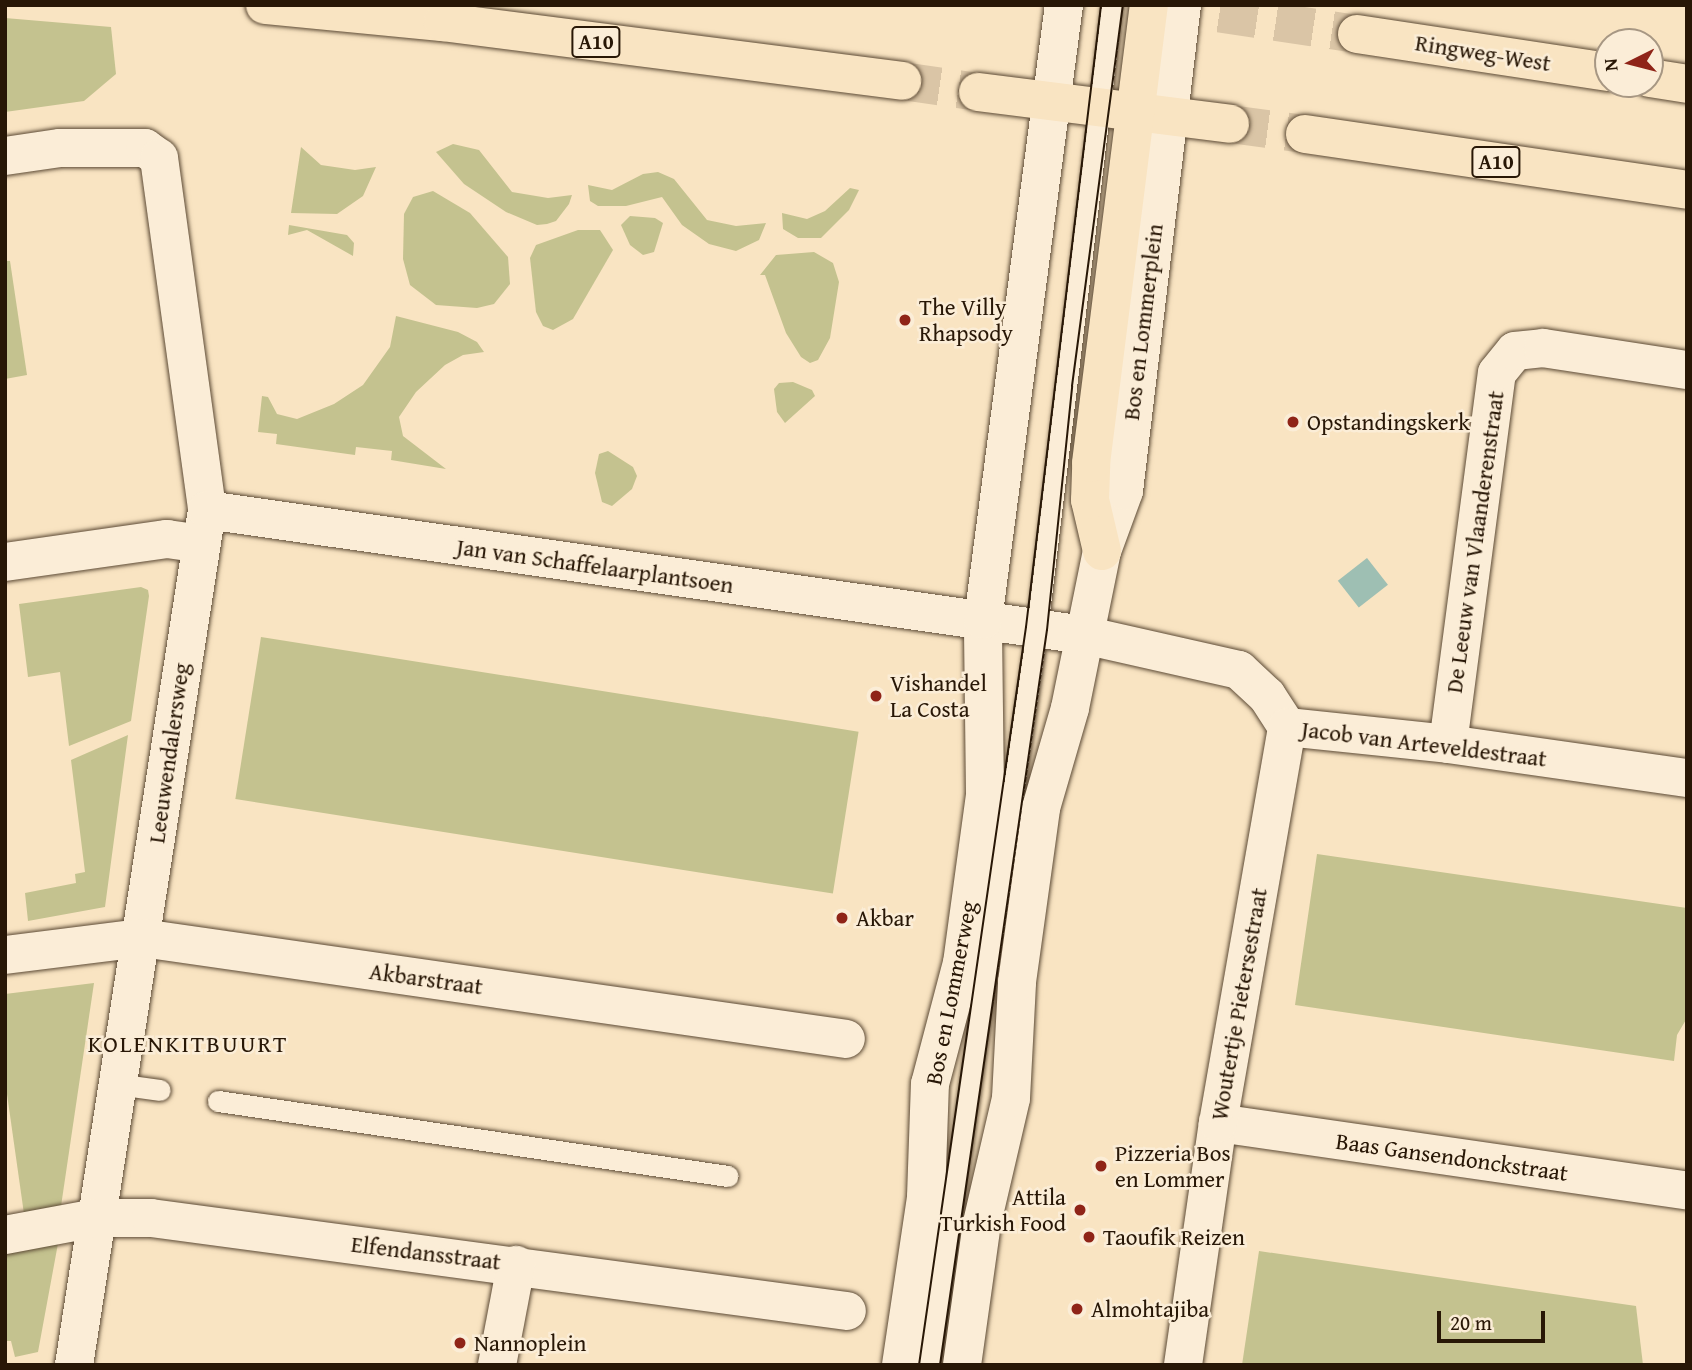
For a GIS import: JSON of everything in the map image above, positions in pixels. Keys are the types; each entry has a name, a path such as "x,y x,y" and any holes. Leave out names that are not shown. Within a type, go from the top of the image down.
{"highway":[{"path":"1149,5 1151,113"},
{"name":"A10","path":"277,6 902,81"},
{"name":"Ringweg-West","path":"1357,34 1594,70"},
{"path":"1664,80 1687,83"},
{"path":"978,92 1052,99 1230,124"},
{"name":"A10","path":"1305,134 1687,190"}],"street":[{"path":"983,620 1065,5"},
{"name":"Bos en Lommerplein","path":"1084,635 1102,551 1124,491 1151,113 1182,5"},
{"name":"Leeuwendalersweg","path":"5,156 60,148 145,148 159,158 204,527 74,1365"},
{"name":"De Leeuw van Vlaanderenstraat","path":"1448,744 1497,373 1515,351 1543,348 1687,370"},
{"name":"Jan van Schaffelaarplantsoen","path":"5,562 167,539 204,527 983,620"},
{"name":"Jacob van Arteveldestraat","path":"983,620 1084,635 1239,670 1267,696 1287,727 1448,744 1687,778"},
{"name":"Bos en Lommerweg","path":"901,1365 926,1197 930,1084 962,963 985,794 983,620"},
{"path":"962,1365 982,1223 1011,1098 1017,982 1041,808 1084,635"},
{"name":"Woutertje Pietersestraat","path":"1183,1365 1218,1123 1287,727"},
{"name":"Akbarstraat","path":"5,955 142,938 846,1039"},
{"name":"Baas Gansendonckstraat","path":"1218,1123 1687,1191"},
{"name":"Elfendansstraat","path":"5,1235 96,1218 151,1218 847,1311"},
{"path":"497,1365 516,1265"}],"lane":[{"path":"1037,629 1112,5"},
{"name":"Bos en Lommerweg","path":"929,1365 1037,629"},
{"path":"117,1084 160,1090"},
{"path":"218,1101 728,1176"}],"shaded area":[{"path":"5,18 111,27 116,74 84,101 5,112"},
{"path":"453,144 479,150 512,192 548,198 572,195 569,204 556,221 547,224 537,225 506,212 464,184 436,152"},
{"path":"301,147 321,165 355,170 376,167 363,196 337,214 291,213"},
{"path":"658,172 674,179 707,220 736,226 766,223 759,240 736,251 709,244 682,225 662,197 626,206 598,206 590,201 588,185 612,190 643,174"},
{"path":"850,188 859,190 849,210 821,238 798,238 783,229 782,213 807,219 825,211"},
{"path":"433,191 470,213 508,257 510,284 494,304 477,308 436,305 410,285 403,259 404,214 413,197"},
{"path":"630,216 655,218 663,223 654,252 643,255 630,245 621,225"},
{"path":"289,225 347,235 354,243 353,256 307,230 288,235"},
{"path":"578,230 600,230 613,250 573,319 553,330 543,326 536,312 530,258 536,245"},
{"path":"814,252 833,263 839,282 830,338 818,360 810,363 801,357 786,333 765,275 760,275 776,255"},
{"path":"5,261 10,261 27,375 5,379"},
{"path":"396,316 458,332 477,342 484,352 463,355 445,365 416,392 399,417 403,436 446,469 391,460 392,451 356,447 355,455 276,444 277,434 258,432 262,396 268,397 277,414 297,419 334,404 363,385 390,347"},
{"path":"793,382 812,390 815,396 785,423 777,412 774,389 779,383"},
{"path":"608,451 633,467 637,476 632,489 612,506 602,502 595,473 599,454"},
{"path":"141,587 148,590 149,596 131,721 69,746 60,672 28,677 19,604"},
{"path":"261,637 859,732 833,894 235,799"},
{"path":"128,735 105,907 28,921 25,893 76,883 75,874 85,872 71,760"},
{"path":"1317,854 1687,908 1687,1018 1677,1035 1674,1061 1295,1005"},
{"path":"94,983 60,1213 25,1221 5,1080 5,994"},
{"path":"59,1238 38,1352 15,1357 11,1341 5,1341 5,1244"},
{"path":"1259,1251 1636,1306 1643,1365 1242,1365"}],"water":[{"path":"1367,558 1388,585 1359,608 1338,581"}],"tunnel":[{"path":"1163,5 1357,34"},
{"path":"902,81 978,92"},
{"path":"1230,124 1305,134"}],"tram line":[{"path":"919,1365 1026,627 1101,5"},
{"path":"940,1365 1047,630 1072,386 1123,5"}],"place":[{"name":"The Villy Rhapsody","path":"905,320"},
{"name":"Opstandingskerk","path":"1293,422"},
{"name":"Vishandel La Costa","path":"876,696"},
{"name":"Akbar","path":"842,918"},
{"name":"Pizzeria Bos en Lommer","path":"1101,1166"},
{"name":"Attila Turkish Food","path":"1080,1210"},
{"name":"Taoufik Reizen","path":"1089,1237"},
{"name":"Almohtajiba","path":"1077,1309"},
{"name":"Nannoplein","path":"460,1343"}],"district":[{"name":"KOLENKITBUURT","path":"188,1044"}]}
